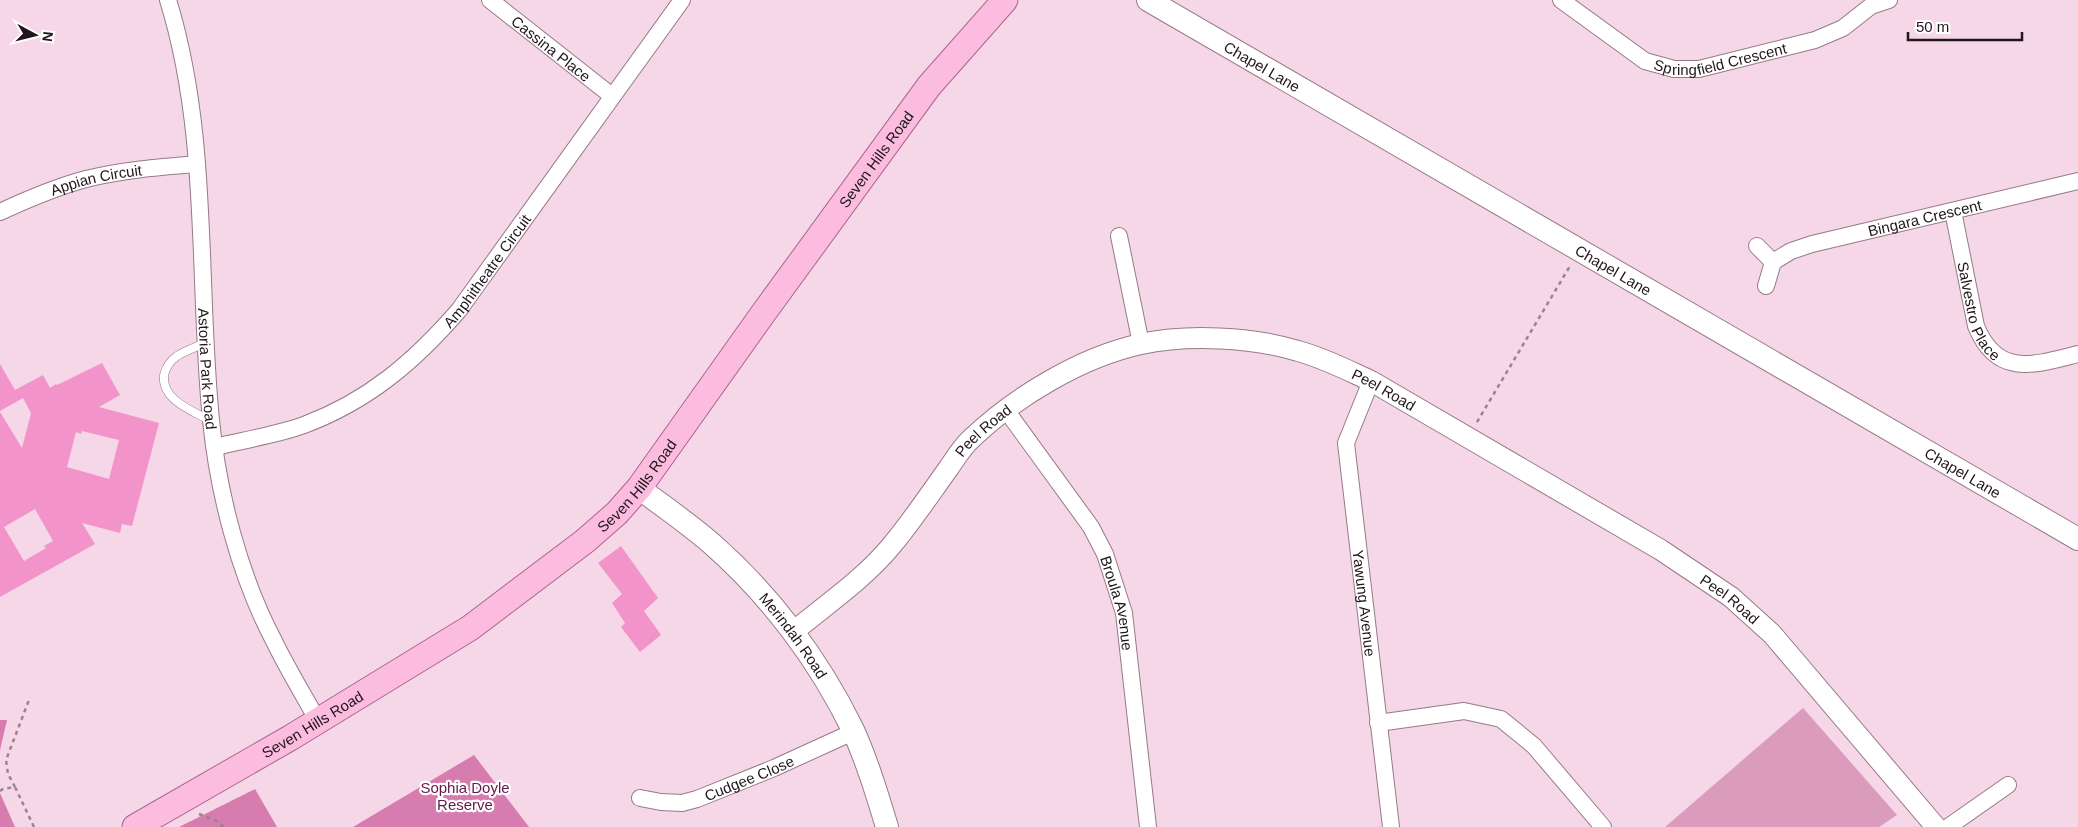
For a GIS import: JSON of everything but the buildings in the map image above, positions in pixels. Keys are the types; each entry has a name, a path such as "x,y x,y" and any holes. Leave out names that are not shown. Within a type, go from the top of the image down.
{"main road":[{"name":"Seven Hills Road","path":"134,827 175,806 470,628 585,541 617,512 640,488 762,315 929,86 1005,0"},
{"name":"Chapel Lane","path":"1148,0 2078,539"},
{"name":"Merindah Road","path":"640,488 712,544 758,589 793,632 830,687 853,732 873,781 886,827"}],"street":[{"name":"Astoria Park Road","path":"168,0 189,89 197,164 211,421 231,529 251,591 273,640 318,721"},
{"name":"Cassina Place","path":"490,0 612,96"},
{"name":"Amphitheatre Circuit","path":"215,447 302,426 338,411 400,370 430,343 459,310 682,0"},
{"name":"Springfield Crescent","path":"1561,0 1645,61 1674,69 1699,69 1815,40 1843,28 1871,6 1889,0"},
{"name":"Appian Circuit","path":"0,212 57,188 87,179 122,172 197,164"},
{"name":"Bingara Crescent","path":"1772,262 1792,251 1812,244 2078,181"},
{"name":"Salvestro Place","path":"1952,211 1976,326 1983,342 1994,355 2009,363 2026,364 2078,354"},
{"path":"1119,236 1141,344"},
{"path":"1757,246 1772,262 1766,286"},
{"name":"Peel Road","path":"793,632 876,563 970,440 1035,389 1064,373 1103,356 1141,344 1216,338 1252,340 1298,350 1339,365 1371,381 1662,550 1731,597 1772,634 1936,827"},
{"name":"Yawung Avenue","path":"1371,381 1346,443 1390,827"},
{"name":"Broula Avenue","path":"1006,410 1092,527 1105,554 1124,613 1148,827"},
{"path":"1378,723 1464,711 1501,719 1534,746 1603,827"},
{"name":"Cudgee Close","path":"640,798 661,802 682,802 697,799 774,768 853,732"},
{"path":"1948,827 2008,785"}],"lane":[{"path":"206,342 169,362 165,370 164,381 167,391 173,399 211,421"}],"path":[{"path":"1468,438 1580,250"},
{"path":"29,700 6,760 8,774 34,827"},
{"path":"0,791 2,788 15,787"},
{"path":"192,817 199,814 215,820 224,827"}],"shaded area":[{"path":"1803,708 1897,815 1879,827 1665,827"}],"green space":[{"path":"0,720 7,720 0,750"},
{"name":"Sophia Doyle Reserve","path":"474,755 529,827 353,827"},
{"path":"255,789 277,827 179,827"},
{"path":"0,793 15,827 0,827"}]}
